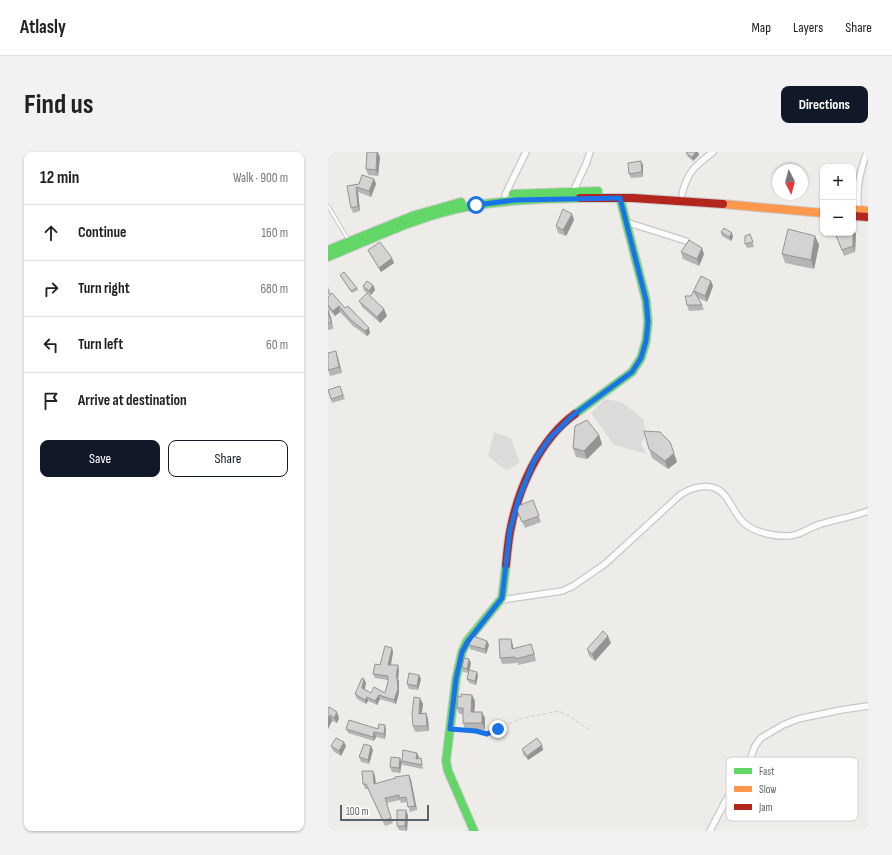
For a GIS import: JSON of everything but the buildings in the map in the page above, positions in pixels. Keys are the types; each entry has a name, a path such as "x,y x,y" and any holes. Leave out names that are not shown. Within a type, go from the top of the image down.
{"main road":[{"path":"328,257 398,228 455,210 495,202 572,195 632,192 682,194 820,207"},
{"path":"328,250 436,208 475,199 505,195 572,195 685,200 820,213"},
{"path":"474,831 448,771 446,761 456,679 462,652 468,641 500,600 510,530 519,498 534,461 550,438 572,416 632,372 641,358 646,341 648,322 646,300 620,198"},
{"path":"856,212 868,211"},
{"path":"856,212 868,217"}],"street":[{"path":"505,195 526,152"},
{"path":"572,195 590,152"},
{"path":"682,194 690,172 697,164 713,152"},
{"path":"856,201 859,176 867,152"},
{"path":"626,222 686,241"},
{"path":"500,600 562,591 573,586 605,564 680,495 696,487 713,488 721,491 743,522 752,529 768,534 797,534 820,524 868,510"},
{"path":"751,757 755,746 761,738 783,725 798,719 868,706"},
{"path":"710,831 726,800"}],"lane":[{"path":"328,206 350,241"}],"path":[{"path":"450,729 476,731 487,734 519,719 558,711 570,716 591,730"}],"shaded area":[{"path":"605,399 621,402 644,420 645,437 641,444 647,454 614,445 591,413"},
{"path":"494,432 511,438 520,462 507,471 488,456"}],"traffic: fast":[{"path":"513,194 598,191"},
{"path":"328,257 391,230 423,218 456,209 502,202 580,198"},
{"path":"575,414 632,372 641,358 646,341 648,322 646,300 620,198"},
{"path":"328,250 415,215 461,202"},
{"path":"474,831 448,771 446,761 456,679 462,652 467,641 502,598 506,565"}],"traffic: slow":[{"path":"723,204 820,213"},
{"path":"856,209 868,211"}],"traffic: jam":[{"path":"580,198 633,198 723,204"},
{"path":"856,216 868,217"},
{"path":"506,565 509,536 518,499 532,467 551,437 575,414"}],"route":[{"path":"476,205 515,200 620,198 646,300 648,322 646,341 641,358 632,372 572,416 550,438 534,461 519,498 510,530 502,598 468,641 462,652 456,679 450,729 476,731 487,734 498,729"}]}
